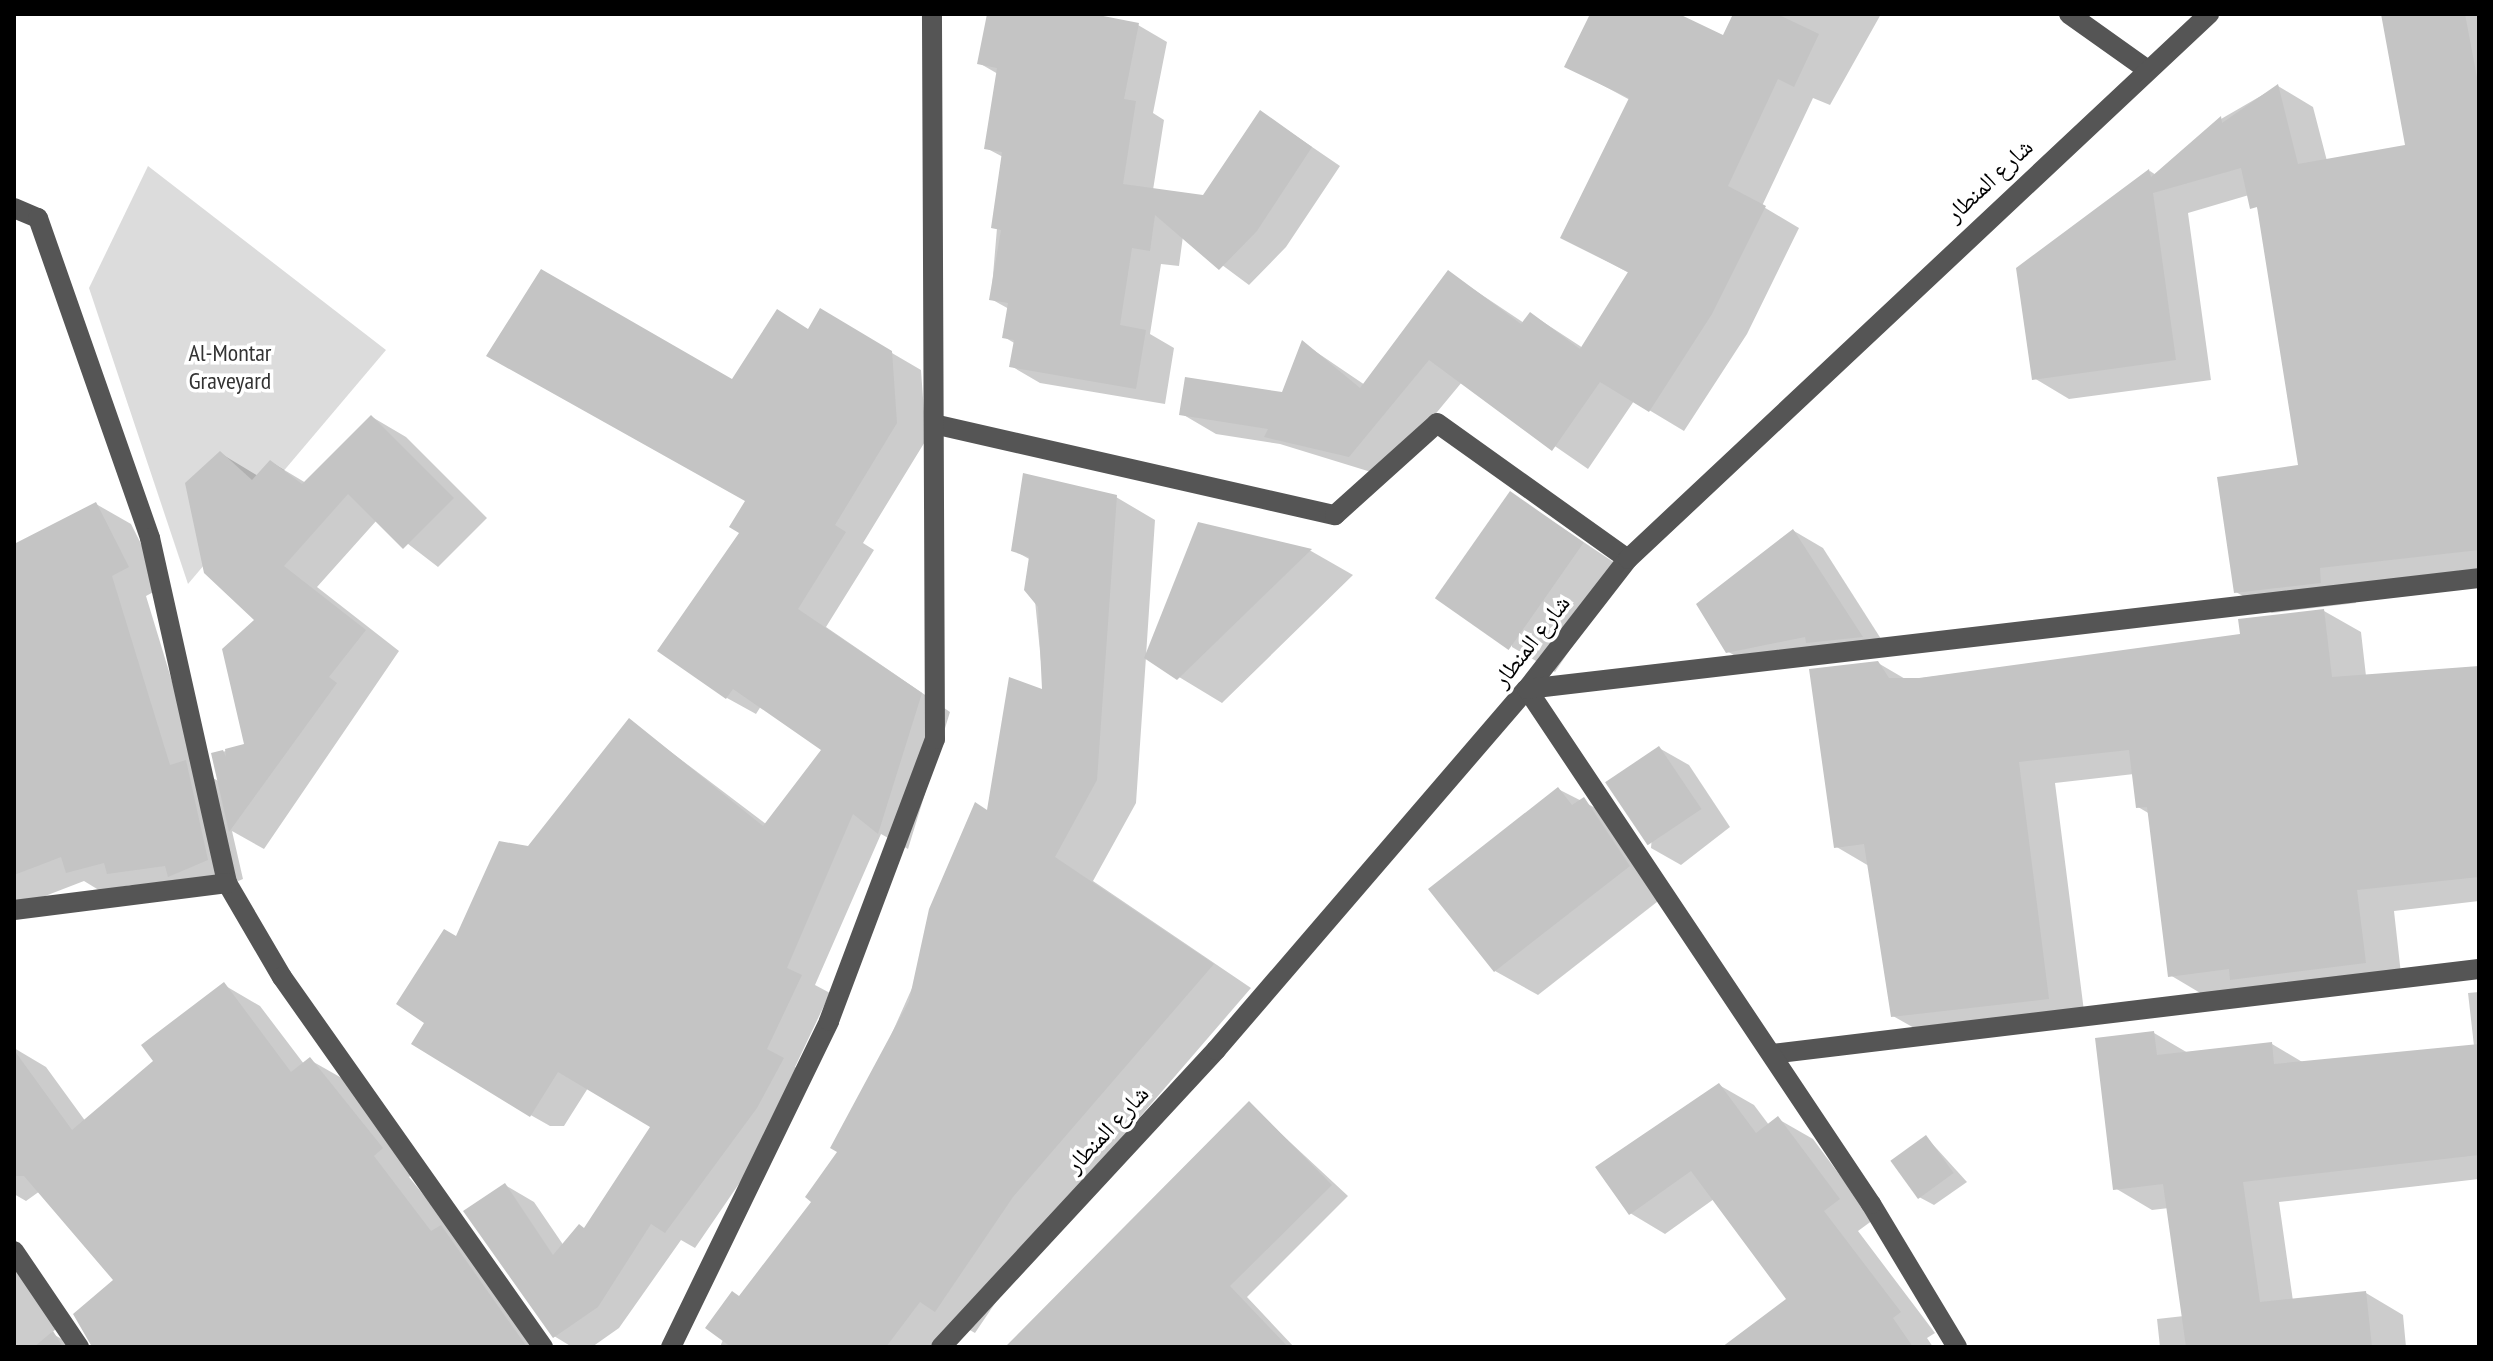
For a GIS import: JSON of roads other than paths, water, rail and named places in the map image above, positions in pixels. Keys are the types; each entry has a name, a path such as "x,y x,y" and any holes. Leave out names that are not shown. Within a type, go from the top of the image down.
{"street":[{"path":"671,1347 829,1021 935,739 938,425 932,14"},
{"path":"2069,14 2145,68"},
{"name":"شارع المنطار","path":"941,1347 1216,1050 1527,689 1628,559 2145,68 2209,14"},
{"path":"14,208 38,218 150,538 227,883 282,977 543,1347"},
{"path":"938,425 1335,515 1437,423 1628,559"},
{"path":"1957,1347 1772,1054 1527,689 2479,578"},
{"path":"14,910 227,883"},
{"path":"1772,1054 2479,969"},
{"path":"14,1251 79,1347"}],"park label":[{"name":"Al-Montar Graveyard","path":"230,367"}]}
